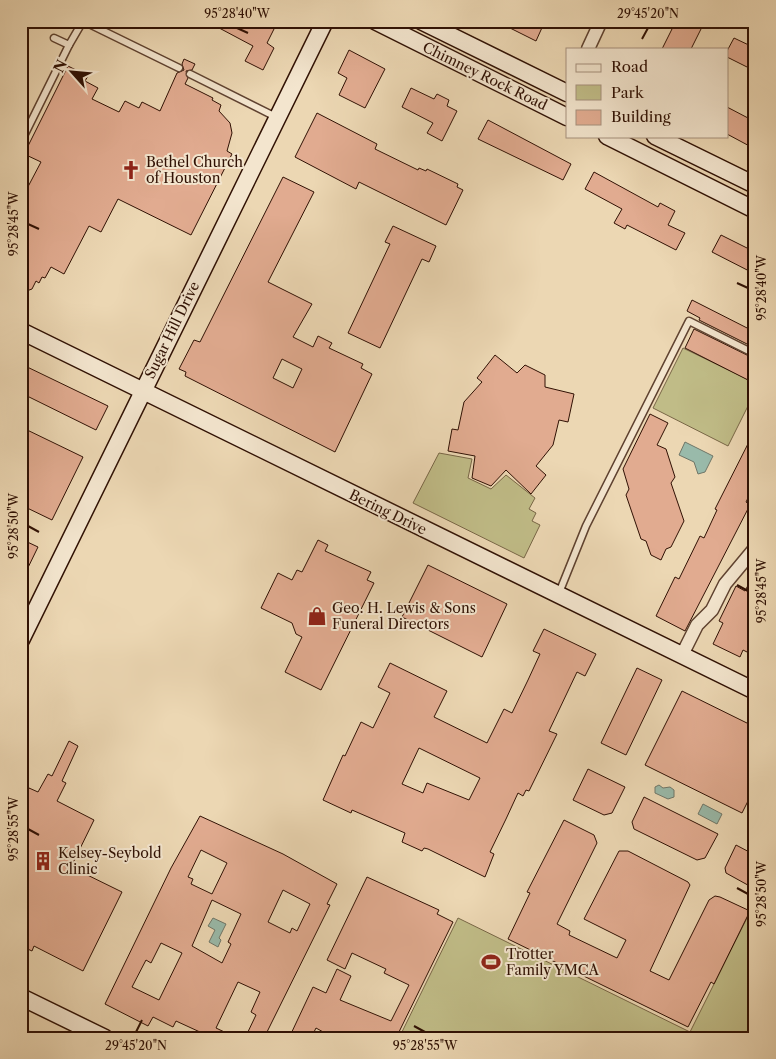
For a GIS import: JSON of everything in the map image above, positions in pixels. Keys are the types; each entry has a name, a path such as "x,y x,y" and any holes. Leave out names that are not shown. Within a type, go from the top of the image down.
{"street":[{"name":"Sugar Hill Drive","path":"21,640 142,390 325,21"},
{"name":"Chimney Rock Road","path":"375,21 562,114"},
{"name":"Chimney Rock Road","path":"421,21 566,92"},
{"path":"588,48 601,21"},
{"path":"562,114 566,96"},
{"path":"611,138 755,210"},
{"path":"659,138 755,185"},
{"name":"Bering Drive","path":"22,333 755,691"},
{"path":"682,655 697,625 712,610 725,584 755,548"},
{"path":"21,997 105,1038"}],"lane":[{"path":"21,142 69,45 83,22 179,68"},
{"path":"54,38 69,45"},
{"path":"190,74 277,117"},
{"path":"559,594 586,526 690,320 755,354"}],"green space":[{"path":"683,348 755,383 755,392 728,446 653,408"},
{"path":"439,453 472,459 468,478 491,489 506,475 535,498 529,509 536,513 532,521 540,525 524,558 413,503"},
{"name":"Trotter Family YMCA","path":"755,902 755,1038 399,1038 458,918 690,1032"}],"shaded area":[{"path":"685,442 713,456 705,472 698,474 694,462 679,455"},
{"path":"659,785 663,788 670,787 674,790 674,797 668,799 655,793 655,787"},
{"path":"703,804 722,814 717,824 698,814"},
{"path":"213,918 226,924 219,938 221,940 218,947 209,942 215,930 208,926"}],"building":[{"path":"206,21 278,21 267,43 274,48 263,70 245,61 253,46"},
{"path":"496,21 545,21 536,41"},
{"path":"656,21 705,21 692,48 662,48 672,29"},
{"path":"734,38 755,48 755,71 728,58 728,49"},
{"path":"349,50 385,69 365,108 339,95 347,78 338,73"},
{"name":"Bethel Church of Houston","path":"184,59 195,64 192,70 186,71 188,78 185,84 213,98 212,100 221,105 219,111 230,123 232,133 227,151 232,154 191,235 118,199 101,232 89,226 64,274 51,267 45,278 42,277 39,283 36,281 32,289 21,293 21,200 41,162 24,154 68,66 88,76 85,81 98,88 92,99 119,112 125,101 139,108 142,102 160,111 177,73 184,70 182,64"},
{"path":"411,88 434,99 437,94 449,100 447,106 457,111 442,141 427,133 433,123 402,107"},
{"path":"755,105 755,149 728,135 728,108 748,118"},
{"path":"317,113 377,144 375,149 418,170 419,168 426,171 427,169 458,184 457,187 463,190 446,225 359,182 356,189 295,157"},
{"path":"488,120 571,164 563,180 478,139"},
{"path":"594,172 658,207 660,203 675,211 668,225 685,233 676,250 627,225 625,229 614,223 622,209 585,189"},
{"path":"283,177 314,192 268,282 312,304 293,337 313,347 318,336 332,343 329,348 363,364 361,368 372,374 335,452 185,376 186,372 179,369 194,340 200,342","holes":["282,359 302,369 293,388 273,378"]},
{"path":"393,226 436,246 429,262 422,259 380,348 348,333 390,244 385,242"},
{"path":"721,235 755,252 755,274 712,252"},
{"path":"692,300 755,332 755,348 699,320 700,318 687,311"},
{"path":"694,329 755,359 755,367 748,380 685,348"},
{"path":"495,355 517,373 525,365 545,375 545,387 574,394 568,422 559,420 553,445 536,466 546,475 531,494 506,470 491,486 472,478 475,456 448,451 452,429 458,430 464,402 482,382 477,378"},
{"path":"21,364 108,406 96,430 21,393"},
{"path":"650,414 668,423 657,445 666,449 675,477 671,483 684,521 671,547 666,549 661,560 651,555 646,541 641,539 626,495 629,489 623,469"},
{"path":"21,427 83,457 52,520 21,505"},
{"path":"755,430 755,484 746,502 750,505 685,631 656,616 675,577 679,579 700,536 704,538 717,510 715,509"},
{"path":"21,539 38,547 21,582"},
{"name":"Geo. H. Lewis & Sons Funeral Directors","path":"318,540 328,545 325,551 371,572 367,580 374,583 321,690 285,672 302,637 296,634 292,623 261,608 278,573 292,580 297,570 302,572"},
{"path":"428,565 507,604 482,657 402,617"},
{"path":"755,572 755,656 743,650 740,657 713,644 723,623 719,621 736,586 745,591"},
{"path":"544,629 596,654 585,676 577,672 549,731 557,734 529,791 526,790 523,796 518,793 490,852 494,854 485,877 428,849 424,848 422,851 402,842 405,833 352,810 351,813 323,800 343,755 345,756 361,722 373,728 390,693 378,687 390,663 447,691 434,717 487,743 504,709 512,713 540,654 533,651","holes":["419,748 480,778 469,800 427,783 423,793 402,784"]},
{"path":"637,668 662,680 626,755 601,743"},
{"path":"682,691 755,727 755,787 742,813 645,765"},
{"name":"Kelsey-Seybold Clinic","path":"69,741 78,746 62,781 66,783 57,801 94,820 71,867 122,892 83,971 34,946 32,951 21,946 21,803 29,788 38,792 48,774 52,776"},
{"path":"588,769 625,787 612,813 604,815 573,800"},
{"path":"644,797 718,834 705,858 697,860 634,829 632,822"},
{"path":"200,816 283,854 337,884 327,904 330,905 264,1038 245,1038 256,1015 251,1012 260,992 238,982 216,1028 237,1038 213,1038 176,1021 173,1027 153,1017 148,1026 105,1004 171,868","holes":["201,850 227,863 212,894 191,884 193,879 188,877","283,890 310,904 297,931 292,928 290,933 268,922","212,900 241,914 228,942 231,944 222,963 192,946","161,943 182,953 159,1000 132,987 146,960 151,963"]},
{"path":"564,820 594,835 597,843 557,924 570,931 569,935 617,958 626,940 584,919 619,851 628,851 688,882 690,885 650,971 669,980 709,900 715,896 720,897 750,911 714,984 711,982 688,1027 508,939 530,893 527,892"},
{"path":"736,845 755,855 755,889 726,873 725,868"},
{"path":"367,877 439,910 437,914 453,922 396,1038 334,1038 316,1028 311,1038 289,1038 313,987 326,993 337,969 351,976 340,1000 391,1021 409,985 384,973 386,969 352,953 345,969 327,960"}],"place":[{"name":"Bethel Church of Houston","path":"131,170"},
{"name":"Geo. H. Lewis & Sons Funeral Directors","path":"317,616"},
{"name":"Kelsey-Seybold Clinic","path":"43,861"},
{"name":"Trotter Family YMCA","path":"491,962"}]}
